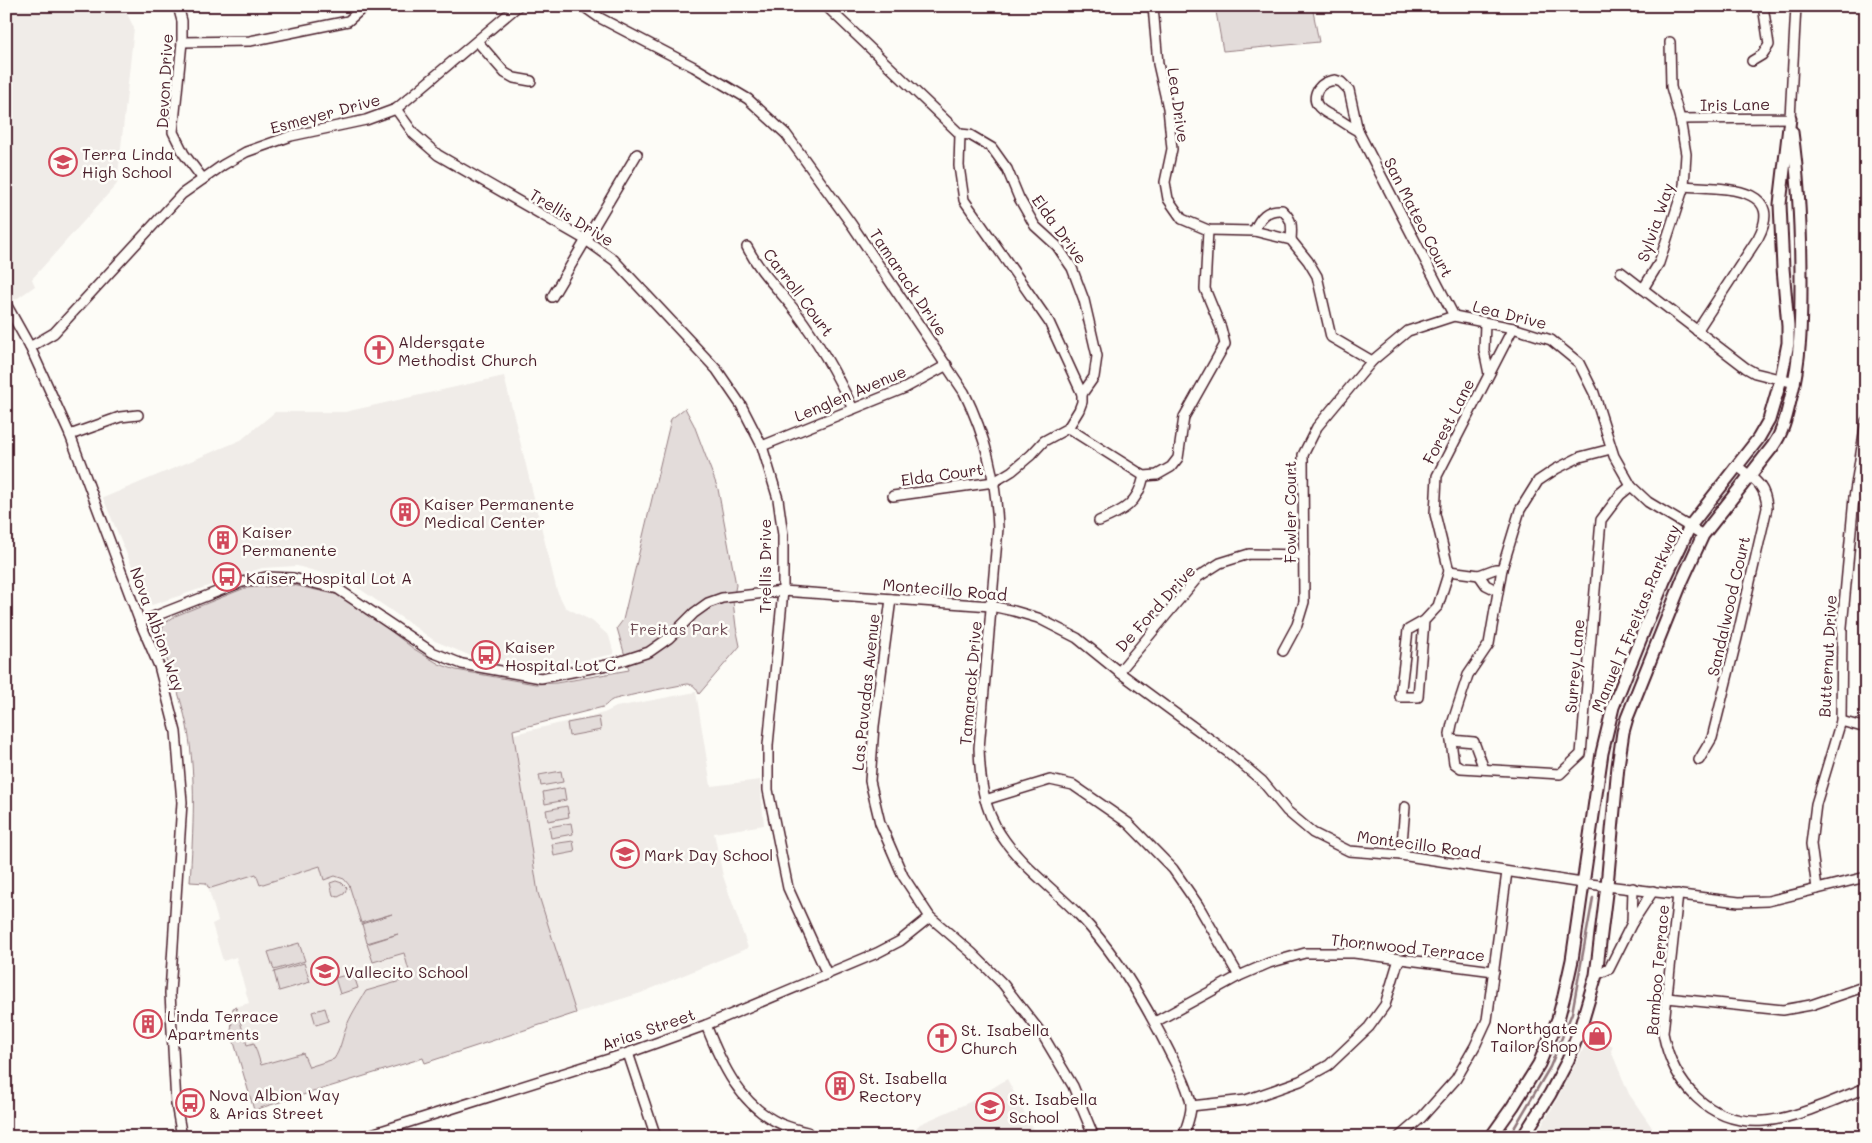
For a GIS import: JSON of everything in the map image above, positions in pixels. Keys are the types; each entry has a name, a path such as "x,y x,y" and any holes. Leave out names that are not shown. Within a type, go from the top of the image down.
{"street":[{"name":"Devon Drive","path":"178,6 182,21 182,42 173,132 184,154 203,179"},
{"path":"182,42 250,41 348,21 365,6"},
{"name":"Esmeyer Drive","path":"30,347 54,333 182,194 203,179 246,152 291,136 366,120 396,109 518,6"},
{"name":"Tamarack Drive","path":"584,6 600,18 694,67 748,99 786,134 852,225 964,392 977,418 988,451 994,482 998,528 979,748 980,776 985,800 999,833 1013,852 1082,918 1136,990 1155,1022 1183,1080 1191,1106"},
{"name":"Elda Drive","path":"826,6 960,134 970,135 992,148 1007,169 1019,198 1035,226 1057,246 1072,268 1084,300 1097,356 1094,377 1082,394 1082,402 1068,428"},
{"name":"Lea Drive","path":"1153,6 1158,64 1168,108 1172,149 1165,182 1168,199 1182,219 1208,230 1254,231 1291,240"},
{"path":"1752,61 1762,54 1769,45 1763,6"},
{"name":"Manuel T Freitas Parkway","path":"1491,1137 1514,1106 1539,1064 1558,1020 1572,960 1602,753 1613,707 1664,581 1690,526 1765,429 1781,379 1788,343 1788,326 1780,204 1790,118 1796,6"},
{"path":"477,41 505,74 514,78 531,81"},
{"name":"Sylvia Way","path":"1643,289 1659,264 1684,186 1686,154 1680,119 1671,87 1670,42"},
{"name":"San Mateo Court","path":"1358,132 1319,108 1316,98 1320,87 1324,83 1329,80 1341,82 1349,90 1358,132 1454,316"},
{"name":"Trellis Drive","path":"396,109 414,134 438,156 586,240 614,260 717,370 741,405 762,446 778,500 783,535 783,591 768,746 768,790 788,888 826,974"},
{"name":"Manuel T Freitas Parkway","path":"1523,1137 1541,1110 1568,1060 1580,1029 1596,975 1607,885 1618,766 1627,718 1682,581 1704,535 1780,437 1784,427 1794,384 1801,335 1801,216 1790,118"},
{"name":"Iris Lane","path":"1680,119 1790,118"},
{"path":"960,134 959,166 964,200 1049,322 1082,394"},
{"path":"552,297 637,154"},
{"path":"1684,186 1736,190 1754,195 1765,211 1764,227 1758,238 1697,330"},
{"path":"1254,231 1258,221 1272,210 1282,210 1289,217 1292,227 1291,240 1317,276 1331,337 1372,361"},
{"path":"994,482 1018,466 1044,441 1068,428 1144,476 1157,475 1171,467 1178,458 1184,417 1224,344 1221,328 1205,289 1208,230"},
{"name":"Carroll Court","path":"747,247 756,266 795,310 823,349 853,409"},
{"path":"1620,272 1746,368 1755,373 1794,384"},
{"name":"Nova Albion Way","path":"6,305 30,347 70,435 140,622 162,674 176,732 182,802 170,993 176,1104 182,1137"},
{"name":"Lea Drive","path":"1372,361 1408,331 1454,316 1513,328 1551,340 1579,363 1594,393 1611,449 1630,486 1648,502 1704,535"},
{"name":"Forest Lane","path":"1485,323 1484,350 1489,374"},
{"name":"Forest Lane","path":"1449,571 1434,514 1437,476 1513,328"},
{"path":"1484,350 1499,356"},
{"name":"Fowler Court","path":"1283,650 1297,625 1304,602 1302,455 1317,427 1372,361"},
{"name":"Lenglen Avenue","path":"762,446 905,388 947,365"},
{"path":"70,435 120,417 138,415"},
{"name":"Butternut Drive","path":"1818,889 1811,844 1816,804 1841,721 1842,627 1854,498 1866,421"},
{"name":"Surrey Lane","path":"1611,449 1580,458 1556,469 1538,481 1520,510 1502,569 1489,644 1468,675 1452,724 1450,734 1454,763 1461,768 1560,774 1581,754 1601,520 1620,495 1630,486"},
{"name":"Sandalwood Court","path":"1699,760 1712,738 1766,508 1765,492 1760,485 1737,466"},
{"path":"1099,521 1118,514 1135,500 1142,487 1144,476"},
{"name":"Elda Court","path":"893,496 994,482"},
{"path":"1854,498 1866,500"},
{"name":"De Ford Drive","path":"1119,672 1198,577 1220,563 1248,554 1304,555"},
{"path":"1424,621 1418,697 1400,697 1408,630 1424,621 1438,606 1449,571 1479,575 1495,569 1502,569"},
{"path":"1479,575 1486,585 1498,591"},
{"name":"Montecillo Road","path":"140,622 242,582 268,577 293,578 338,589 432,652 462,664 541,678 612,664 649,652 670,638 694,613 708,603 722,598 783,591 991,606 1038,618 1077,638 1119,672 1229,753 1262,781 1286,811 1312,833 1349,851 1401,856 1582,883 1739,902 1768,901 1866,878"},
{"name":"Las Pavadas Avenue","path":"891,599 874,726 870,781 880,823 903,876 930,916 972,953 1003,984 1042,1034 1072,1086 1094,1137"},
{"path":"1841,721 1866,728"},
{"path":"1451,740 1474,742 1484,769"},
{"path":"985,800 1050,780 1072,785 1080,790 1128,824 1173,869 1198,905 1239,976"},
{"path":"1401,856 1405,807"},
{"path":"1399,1137 1421,1118 1456,1079 1476,1046 1487,1020 1507,872"},
{"path":"1632,923 1633,888"},
{"path":"1596,975 1609,969 1632,923 1653,891"},
{"name":"Bamboo Terrace","path":"1678,894 1663,1033 1667,1052 1676,1073 1693,1096 1714,1112 1740,1120 1764,1121 1790,1115 1866,1088"},
{"name":"Arias Street","path":"362,1137 628,1053 706,1025 877,953 900,941 930,916"},
{"name":"Thornwood Terrace","path":"1155,1022 1239,976 1269,963 1305,952 1354,953 1494,971"},
{"path":"1182,1137 1191,1106 1246,1100 1300,1081 1329,1065 1369,1027 1385,1005 1399,959"},
{"path":"1667,998 1784,1010 1811,1005 1866,986"},
{"path":"706,1025 722,1064 748,1099 763,1114 781,1124 807,1132 807,1137"},
{"path":"628,1053 656,1137"}],"shaded area":[{"name":"Terra Linda High School","path":"6,6 123,6 134,28 117,184 32,279 35,286 15,300 6,288"},
{"path":"504,376 557,591 565,607 592,621 609,636 614,654 559,665 533,665 471,656 435,641 347,580 297,566 262,568 152,605 145,597 103,498 241,440 275,412 345,412"},
{"name":"Mark Day School","path":"696,692 711,786 760,780 764,825 714,833 723,876 748,948 641,993 576,1013 538,893 514,734 604,713 616,707"},
{"name":"Vallecito School","path":"320,866 344,879 349,885 356,905 387,896 412,978 366,991 346,1029 341,1046 334,1059 309,1068 303,1053 261,1065 254,1043 247,1045 236,1007 249,1003 236,957 223,961 212,924 218,921 208,887 211,888 256,874 260,885"},
{"path":"1590,1036 1613,1046 1611,1051 1629,1094 1653,1129 1663,1137 1534,1137 1554,1105"},
{"name":"St. Isabella School","path":"1007,1079 1037,1137 907,1137 920,1124 970,1102"}],"green space":[{"path":"1215,6 1312,6 1319,42 1223,51"},
{"name":"Freitas Park","path":"685,408 694,425 718,489 736,585 733,601 740,646 699,694 695,687 690,684 675,686 616,699 603,707 513,730 538,893 576,1013 425,1063 423,1058 254,1110 231,1032 233,1008 236,1007 247,1045 254,1043 261,1065 303,1053 309,1067 334,1059 349,1020 366,991 411,978 404,953 373,962 367,944 398,934 367,943 362,924 392,914 361,923 349,885 344,879 335,876 324,880 320,866 260,885 256,874 211,888 206,883 190,882 193,804 192,765 185,715 161,642 160,636 164,624 175,616 245,588 293,585 339,595 362,609 414,649 439,664 456,670 535,684 556,683 629,670 617,628 623,620 671,419"},
{"path":"599,717 601,730 569,736 567,723"},
{"path":"561,771 563,782 541,786 539,775"},
{"path":"564,788 566,800 545,804 543,792"},
{"path":"567,806 569,817 548,821 546,810"},
{"path":"571,823 573,834 551,838 549,827"},
{"path":"573,841 575,852 554,856 552,844"},
{"path":"336,881 342,883 347,888 344,894 338,897 333,895 330,883"},
{"path":"299,943 305,961 274,970 268,952"},
{"path":"304,963 310,982 279,991 274,972"},
{"path":"353,973 358,988 340,994 335,978"},
{"path":"325,1008 329,1021 316,1025 312,1012"}],"waterway":[{"path":"1507,1137 1550,1067 1572,1013 1593,898"}],"place":[{"name":"Terra Linda High School","path":"63,162"},
{"name":"Aldersgate Methodist Church","path":"379,350"},
{"name":"Kaiser Permanente Medical Center","path":"405,512"},
{"name":"Kaiser Permanente","path":"223,540"},
{"name":"Kaiser Hospital Lot A","path":"227,577"},
{"name":"Kaiser Hospital Lot C","path":"486,655"},
{"name":"Mark Day School","path":"625,854"},
{"name":"Vallecito School","path":"325,971"},
{"name":"Linda Terrace Apartments","path":"148,1024"},
{"name":"Northgate Tailor Shop","path":"1597,1036"},
{"name":"St. Isabella Church","path":"942,1038"},
{"name":"St. Isabella Rectory","path":"840,1086"},
{"name":"Nova Albion Way & Arias Street","path":"190,1103"},
{"name":"St. Isabella School","path":"990,1107"}]}
